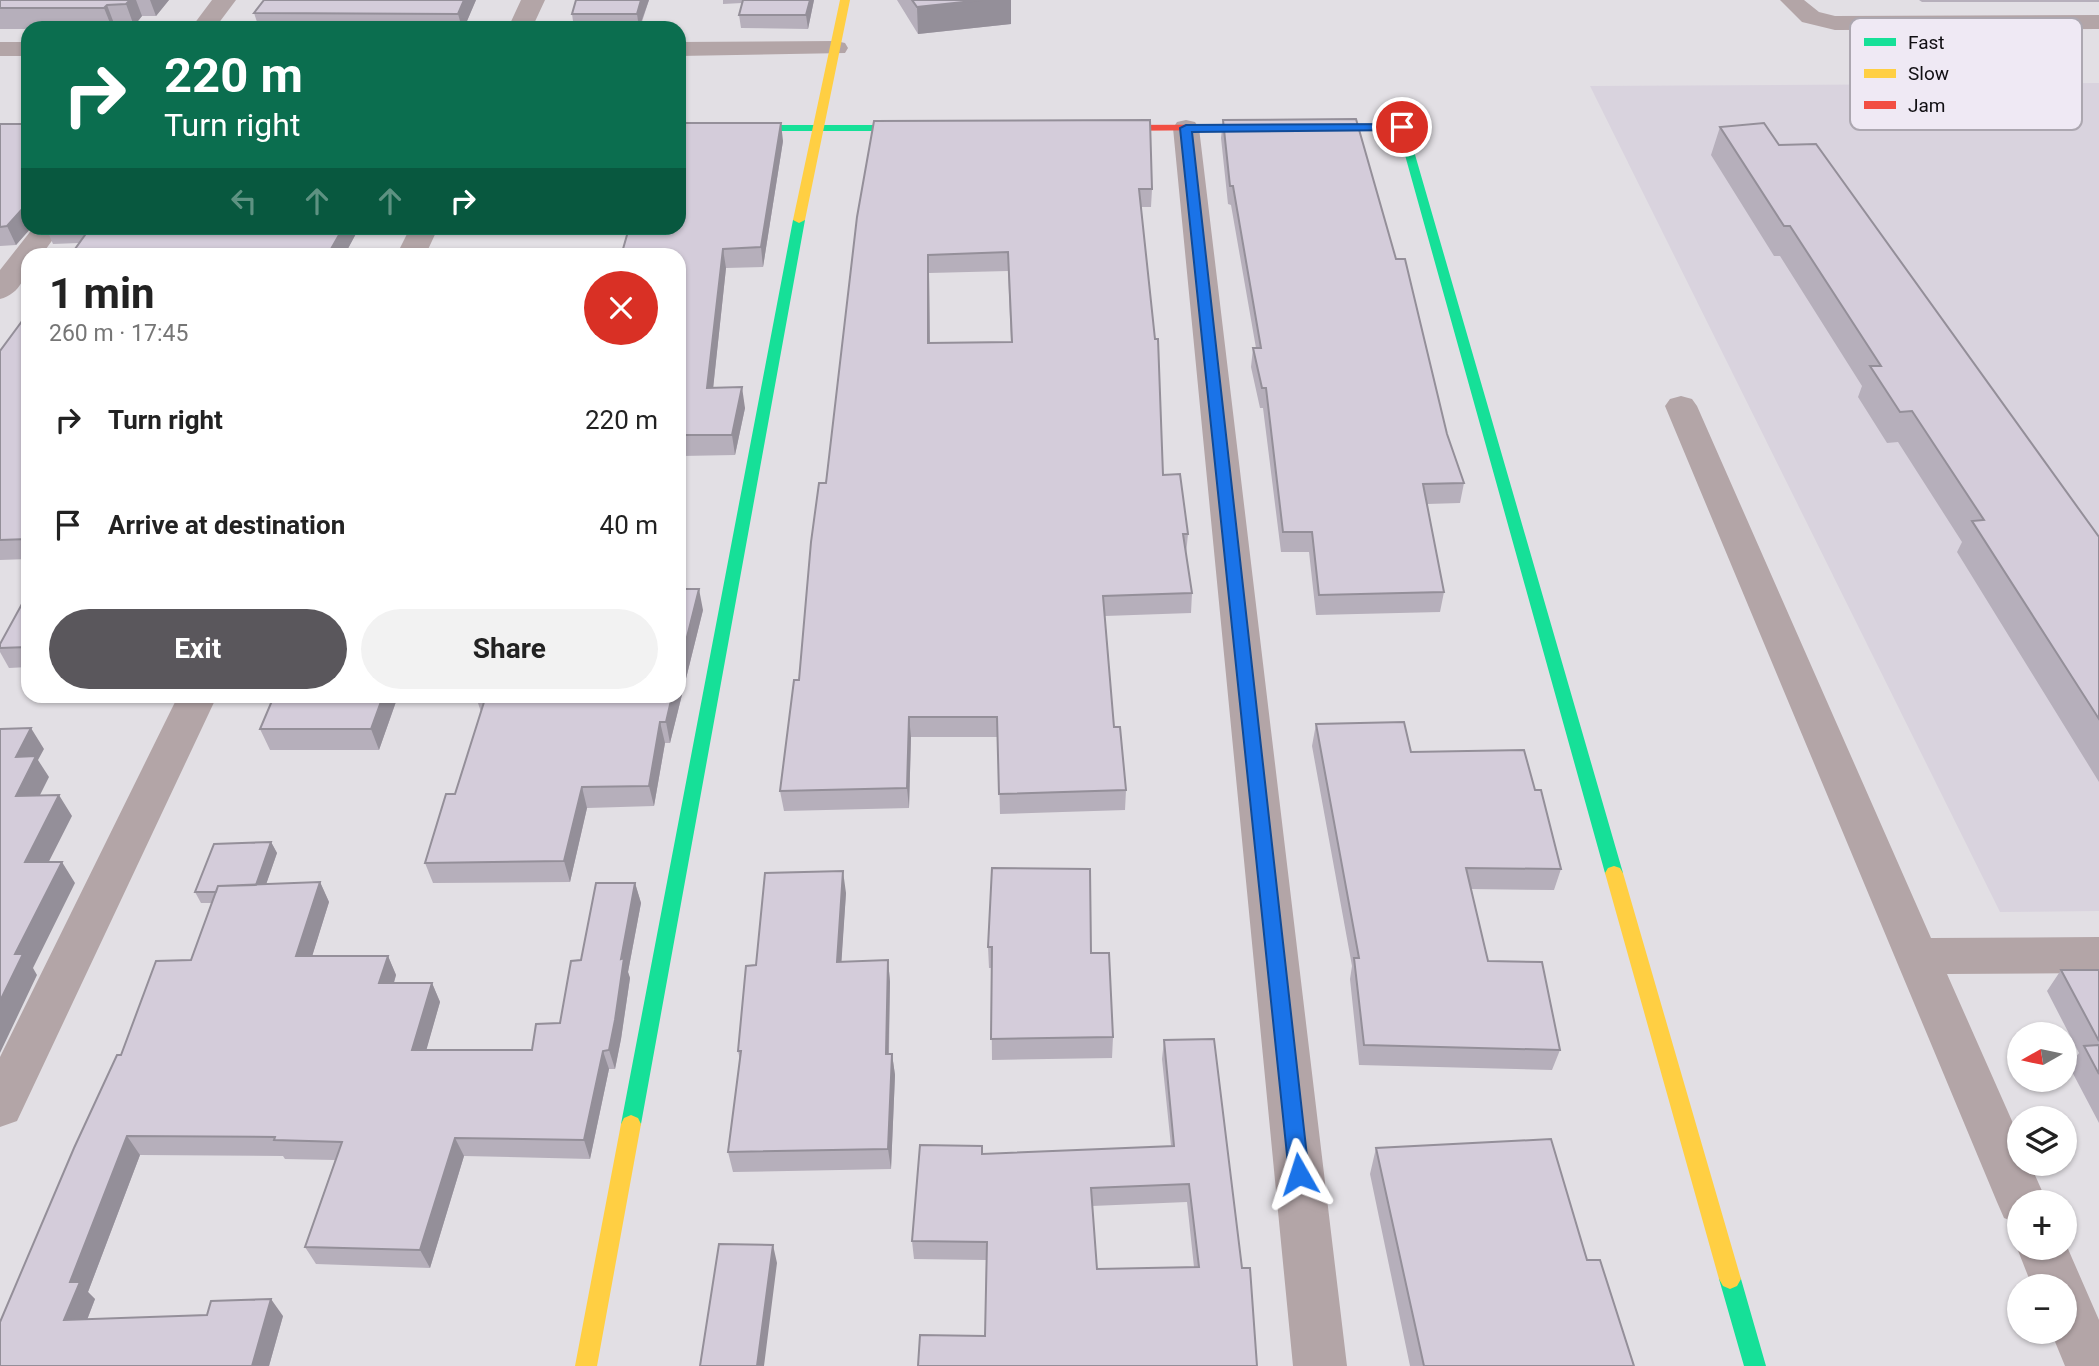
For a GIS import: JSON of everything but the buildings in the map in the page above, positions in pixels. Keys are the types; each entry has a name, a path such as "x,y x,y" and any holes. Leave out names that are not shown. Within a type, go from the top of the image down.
{"street":[{"path":"208,21 224,0"},
{"path":"523,21 533,0"},
{"path":"586,1366 816,128 845,0"},
{"path":"1792,0 1801,13 1814,20 1850,23"},
{"path":"686,48 836,48"},
{"path":"0,49 21,49"},
{"path":"1076,128 1402,127 1755,1366"},
{"path":"686,128 939,128"},
{"path":"1186,128 1320,1366"},
{"path":"0,290 21,262"},
{"path":"1681,406 2017,1190"},
{"path":"0,1106 195,703"},
{"path":"1917,956 2099,955"},
{"path":"2077,1331 2092,1366"}],"shaded area":[{"path":"2082,83 2099,83 2099,911 2000,912 1590,86 1850,84 1850,130 2082,130"}],"traffic: fast":[{"path":"1390,127 1402,127 1614,873"},
{"path":"686,128 925,128"},
{"path":"631,1124 799,220"},
{"path":"1730,1279 1755,1366"}],"traffic: slow":[{"path":"799,220 845,0"},
{"path":"1614,873 1730,1279"},
{"path":"586,1366 631,1124"}],"traffic: jam":[{"path":"1098,128 1390,127"}],"route":[{"path":"1299,1174 1186,128 1402,127"}]}
